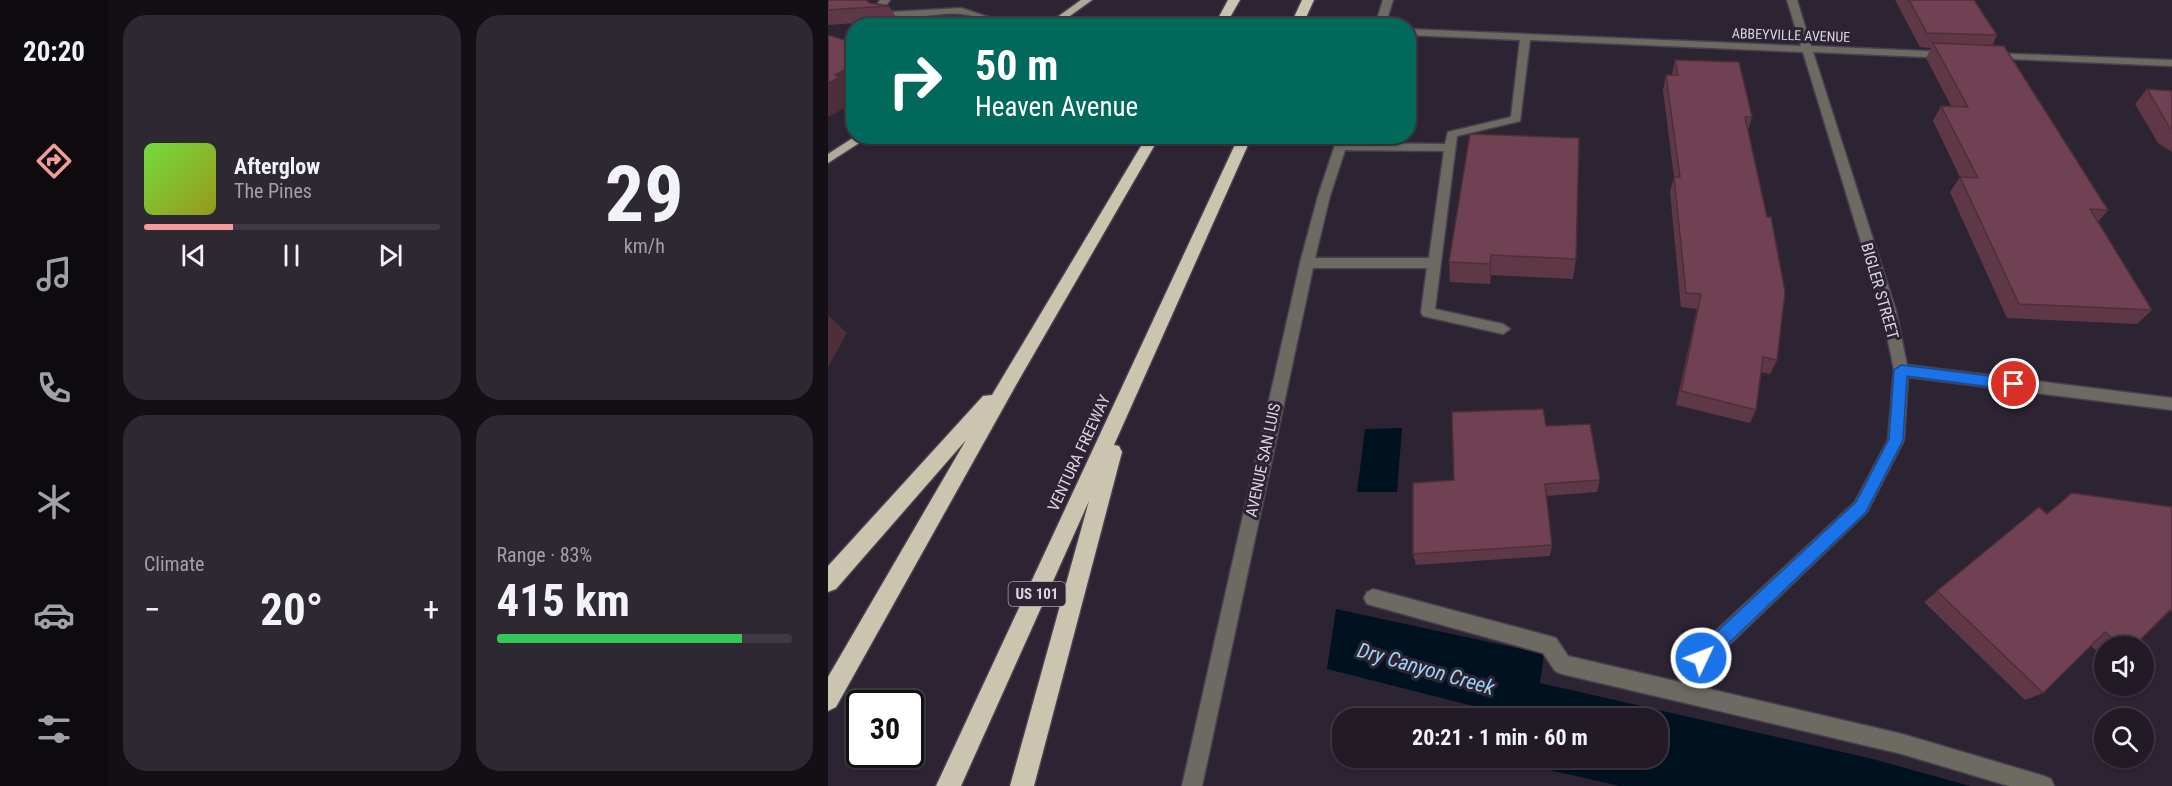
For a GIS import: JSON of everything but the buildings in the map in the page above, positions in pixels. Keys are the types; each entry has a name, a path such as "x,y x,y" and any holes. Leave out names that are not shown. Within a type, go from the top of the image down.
{"highway":[{"path":"1224,18 1234,0"},
{"path":"1300,18 1308,0"},
{"path":"828,699 1014,373 1149,144"},
{"name":"VENTURA FREEWAY","path":"948,786 1242,144"},
{"path":"828,582 1014,373"},
{"path":"1022,786 1125,402"}],"main road":[{"path":"1061,18 1087,0"},
{"path":"828,159 852,144"}],"street":[{"path":"885,0 877,11 888,15 961,11 985,18"},
{"path":"1382,18 1388,0"},
{"name":"BIGLER STREET","path":"1701,658 1861,507 1896,440 1901,370 1889,312 1792,0"},
{"name":"ABBEYVILLE AVENUE","path":"1416,32 1962,55"},
{"path":"1503,329 1428,312 1452,134 1516,119 1525,37"},
{"path":"1986,56 2172,63"},
{"name":"AVENUE SAN LUIS","path":"1191,786 1307,263 1324,196 1341,144"},
{"path":"1388,144 1450,148"},
{"path":"1307,263 1434,262"},
{"path":"1901,370 2172,404"},
{"path":"1373,597 1549,645 1562,664 1902,744 2044,786"}],"water":[{"path":"1402,428 1397,492 1357,492 1365,429"},
{"name":"Dry Canyon Creek","path":"1336,609 1544,654 1540,683 1650,708 1481,708 1327,669"},
{"path":"1668,712 1873,759 1970,786 1620,786 1540,768 1668,768"}],"route":[{"path":"1701,658 1861,507 1896,440 1901,370 2014,384"}]}
